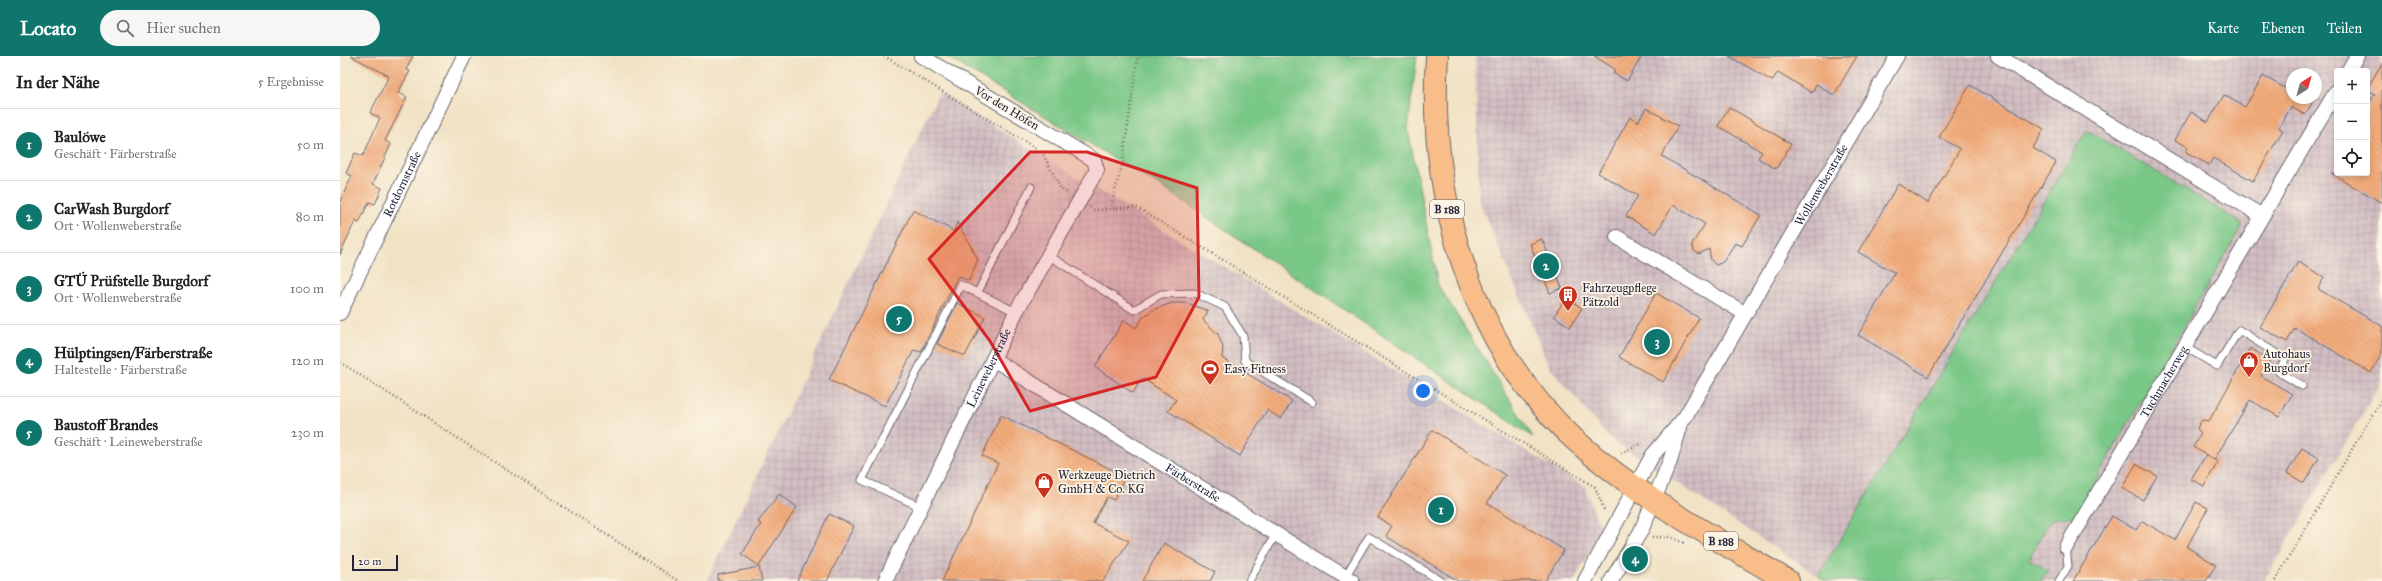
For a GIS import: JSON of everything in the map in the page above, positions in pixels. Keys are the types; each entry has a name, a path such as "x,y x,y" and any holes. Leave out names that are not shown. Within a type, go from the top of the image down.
{"main road":[{"name":"B 188","path":"1437,56 1435,118 1441,179 1455,239 1479,304 1516,371 1543,407 1574,440 1635,488 1788,581"}],"street":[{"name":"Rotdornstraße","path":"340,313 464,56"},
{"name":"Vor den Höfen","path":"921,56 1094,160"},
{"name":"Wollenweberstraße","path":"1585,581 1652,456 1681,423 1744,313 1898,56"},
{"path":"1998,56 2262,216"},
{"path":"2350,68 2357,56"},
{"name":"Tuchmacherweg","path":"2066,547 2334,95"},
{"name":"Leineweberstraße","path":"885,581 1016,312 1097,170 1094,160"},
{"path":"1617,237 1744,313"},
{"name":"Färberstraße","path":"993,359 1276,534 1346,580"},
{"name":"Wollenweberstraße","path":"1654,500 1670,461 1681,423"},
{"path":"1611,581 1641,530 1654,500"}],"lane":[{"path":"978,292 1031,187"},
{"path":"1048,255 1134,310 1161,294 1195,293 1224,307 1243,336 1245,361 1312,402"},
{"path":"921,507 862,480 961,285 978,292 1016,312"},
{"path":"2185,346 2217,366 2239,330 2285,359 2278,372 2302,386"},
{"path":"1249,581 1276,534"},
{"path":"1346,580 1369,537 1441,581"},
{"path":"2059,581 2068,566 2066,547"}],"path":[{"path":"884,56 1042,152 1061,189 1094,210 1136,207 1595,487 1604,509"},
{"path":"1110,209 1122,166 1138,56"},
{"path":"340,362 678,581"},
{"path":"2275,581 2382,398"},
{"path":"1653,538 1670,537"}],"highlighted area":[{"path":"1030,152 1087,152 1197,188 1199,297 1156,377 1030,411 990,341 929,259"}],"shaded area":[{"path":"1475,56 2382,56 2382,381 2264,581 2041,581 2047,570 2029,559 2050,520 2075,515 2087,130 1818,576 1609,438 1549,366 1479,201"},
{"path":"939,93 1585,487 1601,531 1574,581 707,581"}],"green space":[{"path":"945,56 1417,56 1408,129 1438,285 1533,437 1168,191"},
{"path":"2087,130 2243,224 2075,516 2050,520 2029,559 2048,570 2041,581 1825,581 1818,576"}],"building":[{"path":"351,56 413,56 406,70 410,71 398,93 407,97 385,141 391,144 373,184 382,188 375,204 369,202 359,223 355,221 340,255 340,201 352,176 346,173 355,153 363,156 380,118 370,113 389,76"},
{"path":"1594,56 1642,56 1627,81 1613,73 1615,69"},
{"path":"1729,56 1857,56 1834,95 1816,84 1812,93 1778,72 1772,81"},
{"path":"2382,63 2382,203 2336,176 2370,176 2370,102 2375,94 2370,91 2370,84"},
{"path":"2263,76 2286,89 2286,104 2311,104 2305,115 2291,107 2279,128 2283,130 2253,181 2213,158 2209,165 2186,152 2188,147 2175,140 2191,112 2208,122 2224,95 2245,107"},
{"path":"1970,85 2044,129 2033,148 2056,162 1928,377 1858,335 1895,273 1858,252 1898,184 1928,203 1960,149 1939,137"},
{"path":"1729,107 1791,144 1776,169 1758,158 1762,152 1718,126"},
{"path":"1646,108 1678,126 1662,156 1761,215 1742,246 1735,243 1723,262 1716,265 1711,260 1709,249 1699,254 1694,251 1692,244 1705,224 1673,205 1656,234 1626,216 1638,196 1598,173 1630,117 1638,122"},
{"path":"913,210 954,231 957,222 978,259 969,281 958,276 921,352 914,350 885,406 829,380"},
{"path":"1542,239 1562,288 1550,293 1530,244"},
{"path":"2298,262 2324,277 2318,289 2382,326 2382,353 2371,373 2295,328 2287,342 2260,327"},
{"path":"1656,293 1699,318 1663,382 1619,357"},
{"name":"Fahrzeugpflege Pätzold","path":"1566,298 1582,308 1570,327 1554,316"},
{"path":"957,303 985,317 965,356 937,344"},
{"name":"Easy Fitness","path":"1172,303 1187,303 1208,311 1203,320 1218,334 1223,347 1222,358 1292,401 1281,419 1267,410 1240,456 1168,411 1176,400 1142,378 1133,393 1095,367 1124,320 1136,328 1144,316 1155,309"},
{"path":"2250,348 2270,360 2261,376 2292,394 2279,417 2250,400 2214,460 2193,447 2201,433 2197,429 2202,420 2209,421"},
{"name":"Werkzeuge Dietrich GmbH & Co. KG","path":"1001,415 1125,476 1114,500 1107,497 1093,523 1129,541 1103,581 942,581 998,463 982,456"},
{"path":"1432,430 1505,475 1487,503 1564,550 1545,581 1458,581 1386,536 1392,526 1378,517"},
{"path":"2302,448 2319,458 2304,483 2287,473"},
{"path":"2206,455 2218,462 2204,486 2191,479"},
{"path":"2136,464 2157,476 2143,500 2122,488"},
{"path":"779,494 797,507 759,566 742,554 761,524 758,522"},
{"path":"2196,502 2208,508 2187,547 2216,565 2206,581 2073,581 2112,516 2136,530 2142,521 2175,540"},
{"path":"829,514 854,526 827,581 797,581"},
{"path":"1164,543 1215,572 1210,581 1142,581"},
{"path":"759,567 762,581 718,581 718,575"}],"place":[{"name":"CarWash Burgdorf","path":"1546,266"},
{"name":"Fahrzeugpflege Pätzold","path":"1568,312"},
{"name":"Baustoff Brandes","path":"899,319"},
{"name":"GTÜ Prüfstelle Burgdorf","path":"1657,342"},
{"name":"Autohaus Burgdorf","path":"2249,378"},
{"name":"Easy Fitness","path":"1210,386"},
{"name":"Werkzeuge Dietrich GmbH & Co. KG","path":"1044,499"},
{"name":"Baulöwe","path":"1441,510"},
{"name":"Hülptingsen/Färberstraße","path":"1635,559"}]}
